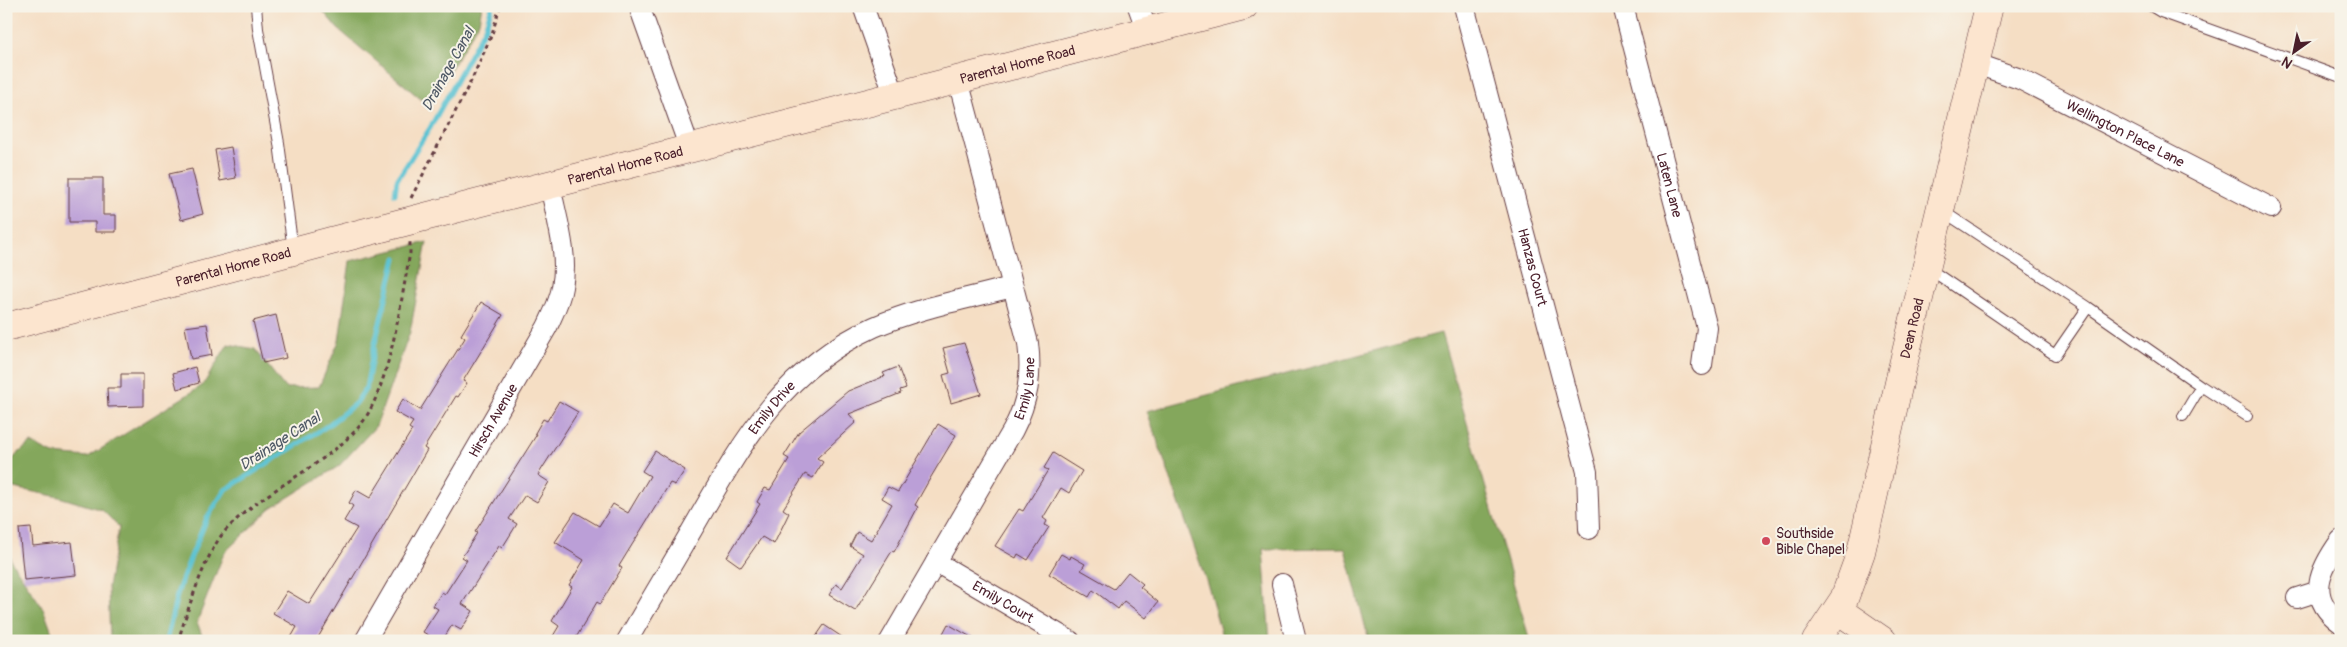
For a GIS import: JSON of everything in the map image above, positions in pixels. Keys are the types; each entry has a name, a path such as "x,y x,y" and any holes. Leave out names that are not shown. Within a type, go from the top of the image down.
{"street":[{"path":"639,6 690,149"},
{"path":"863,6 896,97"},
{"name":"Parental Home Road","path":"6,327 410,220 896,97 958,80 1142,19 1244,6"},
{"name":"Hanzas Court","path":"1464,6 1587,472 1589,529"},
{"name":"Laten Lane","path":"1623,6 1707,328 1702,365"},
{"name":"Dean Road","path":"1816,641 1838,610 1855,572 1861,552 1903,365 1977,64 1989,6"},
{"name":"Wellington Place Lane","path":"1977,64 2020,79 2272,208"},
{"name":"Emily Lane","path":"890,641 1013,430 1026,401 1030,363 1028,343 958,80"},
{"name":"Hirsch Avenue","path":"365,641 547,327 555,310 562,286 564,263 550,186"},
{"name":"Emily Drive","path":"627,641 736,453 755,426 794,380 843,343 874,327 910,314 1012,287"},
{"path":"2341,540 2325,563 2320,578 2319,591 2323,604 2331,616 2341,623"},
{"name":"Emily Court","path":"936,562 1070,641"},
{"path":"1282,584 1296,641"},
{"path":"2297,598 2319,591"},
{"path":"1838,610 1883,641"}],"lane":[{"path":"256,6 258,29 280,143 293,251"},
{"path":"2151,6 2161,12 2341,77"},
{"path":"1941,210 2088,307 2247,416"},
{"path":"1928,268 2055,355 2088,307"},
{"path":"2183,416 2201,386"}],"path":[{"path":"178,641 212,550 225,531 263,498 315,465 358,429 371,409 383,376 410,253 412,193 472,78 492,34 500,6"}],"green space":[{"path":"319,6 482,6 479,22 429,106 337,28"},
{"path":"427,242 410,332 376,426 339,466 271,508 224,553 197,622 204,641 110,641 108,587 119,527 102,510 59,497 9,487 7,473 11,461 31,443 53,454 88,457 203,385 228,344 255,349 285,388 319,387 339,341 350,261"},
{"path":"1441,333 1530,641 1369,641 1345,548 1263,549 1270,641 1223,641 1209,589 1147,411"},
{"path":"6,543 11,561 43,608 55,641 6,641"}],"building":[{"path":"231,147 236,178 220,181 215,150"},
{"path":"192,169 203,214 181,220 169,174"},
{"path":"69,178 103,178 103,215 116,215 116,232 95,232 95,222 69,222"},
{"path":"481,302 503,315 463,381 467,383 458,397 456,396 424,448 427,450 316,641 289,641 297,627 273,613 287,591 309,604 357,528 344,521 353,506 349,503 356,490 370,498 412,430 409,428 413,422 395,412 403,399 420,410 465,338 461,335"},
{"path":"276,315 286,358 263,363 253,321"},
{"path":"207,324 212,355 191,359 185,327"},
{"path":"964,343 981,394 951,403 943,375 950,373 943,348"},
{"path":"195,367 199,383 177,389 173,373"},
{"path":"898,367 906,388 900,390 901,393 849,414 856,422 817,458 823,462 813,478 805,474 783,509 789,513 774,544 762,537 741,567 727,557 760,504 757,502 765,488 770,490 789,459 784,456 799,432 848,391 885,376 883,373"},
{"path":"121,374 143,374 143,406 108,407 107,388 121,388"},
{"path":"559,401 578,412 538,475 549,482 537,502 525,495 509,519 517,524 502,548 499,546 462,604 473,611 461,630 452,625 442,641 438,641 423,632 438,609 433,606 442,592 445,594 467,560 462,557 477,533 475,532 537,434 535,433 543,419 547,421"},
{"path":"938,424 956,435 915,505 918,507 894,552 892,551 855,611 829,595 836,584 842,588 863,554 850,546 857,532 871,540 892,504 882,498 888,487 898,492"},
{"path":"655,451 685,470 675,485 670,483 619,566 622,568 600,604 597,602 574,641 550,641 559,626 552,621 572,587 569,585 584,560 555,542 575,512 599,526 613,504 628,513 650,476 642,471"},
{"path":"1053,453 1082,471 1069,493 1061,488 1043,518 1047,521 1045,525 1049,527 1028,560 1018,554 1016,558 995,546 1019,509 1023,511 1048,470 1044,468"},
{"path":"31,528 33,546 72,542 76,575 24,580 19,529"},
{"path":"1061,554 1070,559 1071,556 1085,564 1081,570 1114,589 1128,572 1143,584 1140,587 1158,602 1146,618 1124,601 1118,609 1093,590 1089,597 1049,574"},
{"path":"948,624 978,641 939,641"},
{"path":"824,625 848,641 813,641"}],"waterway":[{"name":"Drainage Canal","path":"395,194 397,180 430,128 485,28 492,6"},
{"name":"Drainage Canal","path":"166,641 178,591 190,559 207,518 225,490 327,426 356,403 366,388 396,258"}],"place":[{"name":"Southside Bible Chapel","path":"1766,541"}]}
